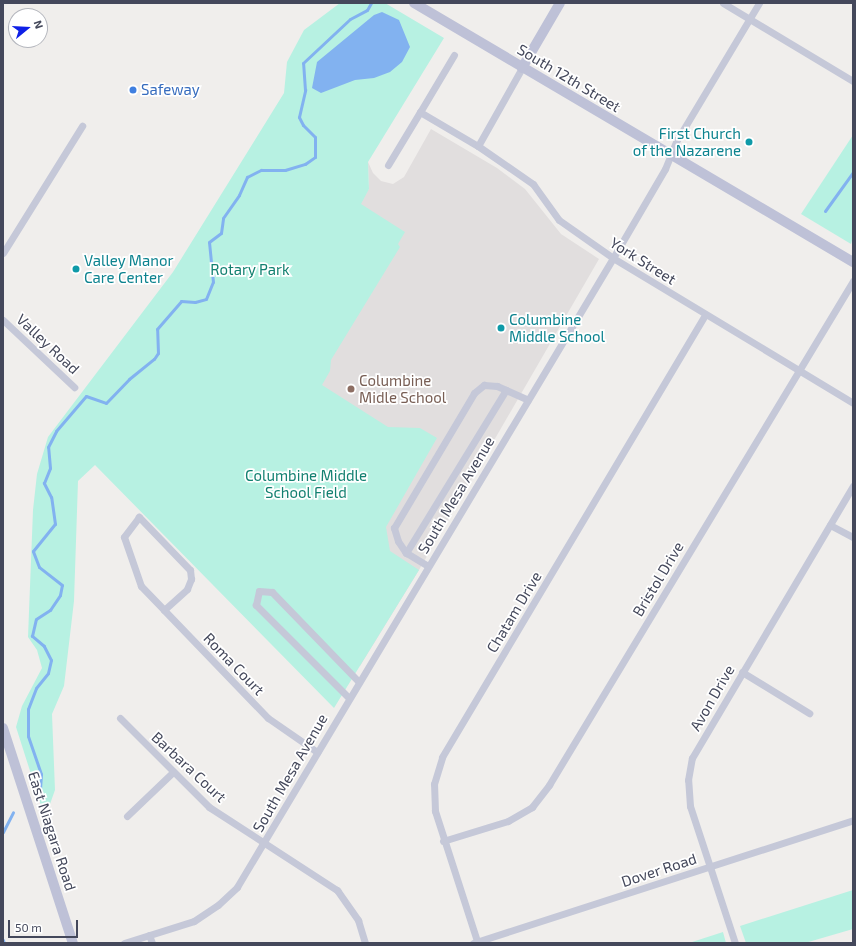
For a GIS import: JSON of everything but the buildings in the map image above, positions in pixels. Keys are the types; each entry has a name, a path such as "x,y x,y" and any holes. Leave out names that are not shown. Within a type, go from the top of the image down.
{"street":[{"name":"South 12th Street","path":"414,3 853,262"},
{"path":"478,146 560,3"},
{"path":"724,3 749,20 853,81"},
{"name":"South Mesa Avenue","path":"124,943 194,921 218,905 237,887 613,258 671,154 759,3"},
{"path":"388,165 454,55"},
{"name":"York Street","path":"420,112 478,146 533,184 559,220 613,258 705,315 853,403"},
{"path":"3,253 82,126"},
{"name":"Bristol Drive","path":"443,841 508,822 532,807 549,785 853,281"},
{"name":"Chatam Drive","path":"475,942 435,811 434,784 442,758 705,315"},
{"name":"Valley Road","path":"3,320 74,387"},
{"path":"428,566 406,552 398,541 394,528 474,393 484,386 497,386 528,400"},
{"path":"406,552 506,390"},
{"name":"Avon Drive","path":"735,943 712,866 690,806 688,780 692,758 853,486"},
{"name":"Roma Court","path":"164,610 186,589 191,579 190,570 139,517 124,537 141,586 164,610 268,718 317,752"},
{"path":"830,525 853,537"},
{"path":"349,698 256,605 259,591 272,592 359,682"},
{"path":"742,672 809,713"},
{"name":"Barbara Court","path":"120,718 209,807 337,890 358,920 365,943"},
{"name":"East Niagara Road","path":"3,728 73,943"},
{"path":"127,816 173,772"},
{"name":"Dover Road","path":"475,942 853,820"},
{"path":"150,935 152,943"}],"shaded area":[{"name":"Columbine Midle School","path":"431,129 497,168 525,189 561,234 599,259 419,570 360,666 210,335 369,189 368,162 373,173 381,181 393,184 404,177"}],"green space":[{"path":"340,3 385,3 444,38 368,162 369,189 361,204 405,232 398,244 400,247 331,360 330,371 322,385 388,427 420,428 437,438 386,527 390,551 419,570 334,708 95,465 78,481 74,601 64,686 52,714 55,790 45,818 16,727 22,706 42,668 37,650 28,637 33,510 37,474 48,437 173,272 284,93 287,62 304,30"},
{"path":"853,135 853,237 851,244 801,214"},
{"path":"853,890 853,929 805,943 746,943 740,926"},
{"path":"723,932 726,943 689,943"}],"water":[{"path":"382,12 399,20 410,47 402,62 390,72 374,78 355,80 321,93 312,88 317,62 374,15"}],"waterway":[{"path":"40,789 41,774 28,736 28,709 36,688 48,673 51,660 44,646 32,636 36,619 50,610 60,595 62,585 39,567 33,551 55,524 51,497 44,483 50,468 48,447 56,431 86,396 106,403 129,379 154,359 158,353 157,329 181,301 195,302 206,299 213,282 209,242 221,233 223,218 239,195 247,177 261,170 285,170 305,164 315,157 315,137 303,125 299,117 305,90 303,63 350,19 367,10 371,3"},
{"path":"825,211 853,172"},
{"path":"3,832 13,812"}],"place":[{"name":"Safeway","path":"133,90"},
{"name":"First Church of the Nazarene","path":"749,142"},
{"name":"Valley Manor Care Center","path":"76,269"},
{"name":"Columbine Middle School","path":"501,328"},
{"name":"Columbine Midle School","path":"351,389"}],"park label":[{"name":"Rotary Park","path":"250,270"},
{"name":"Columbine Middle School Field","path":"306,484"}]}
